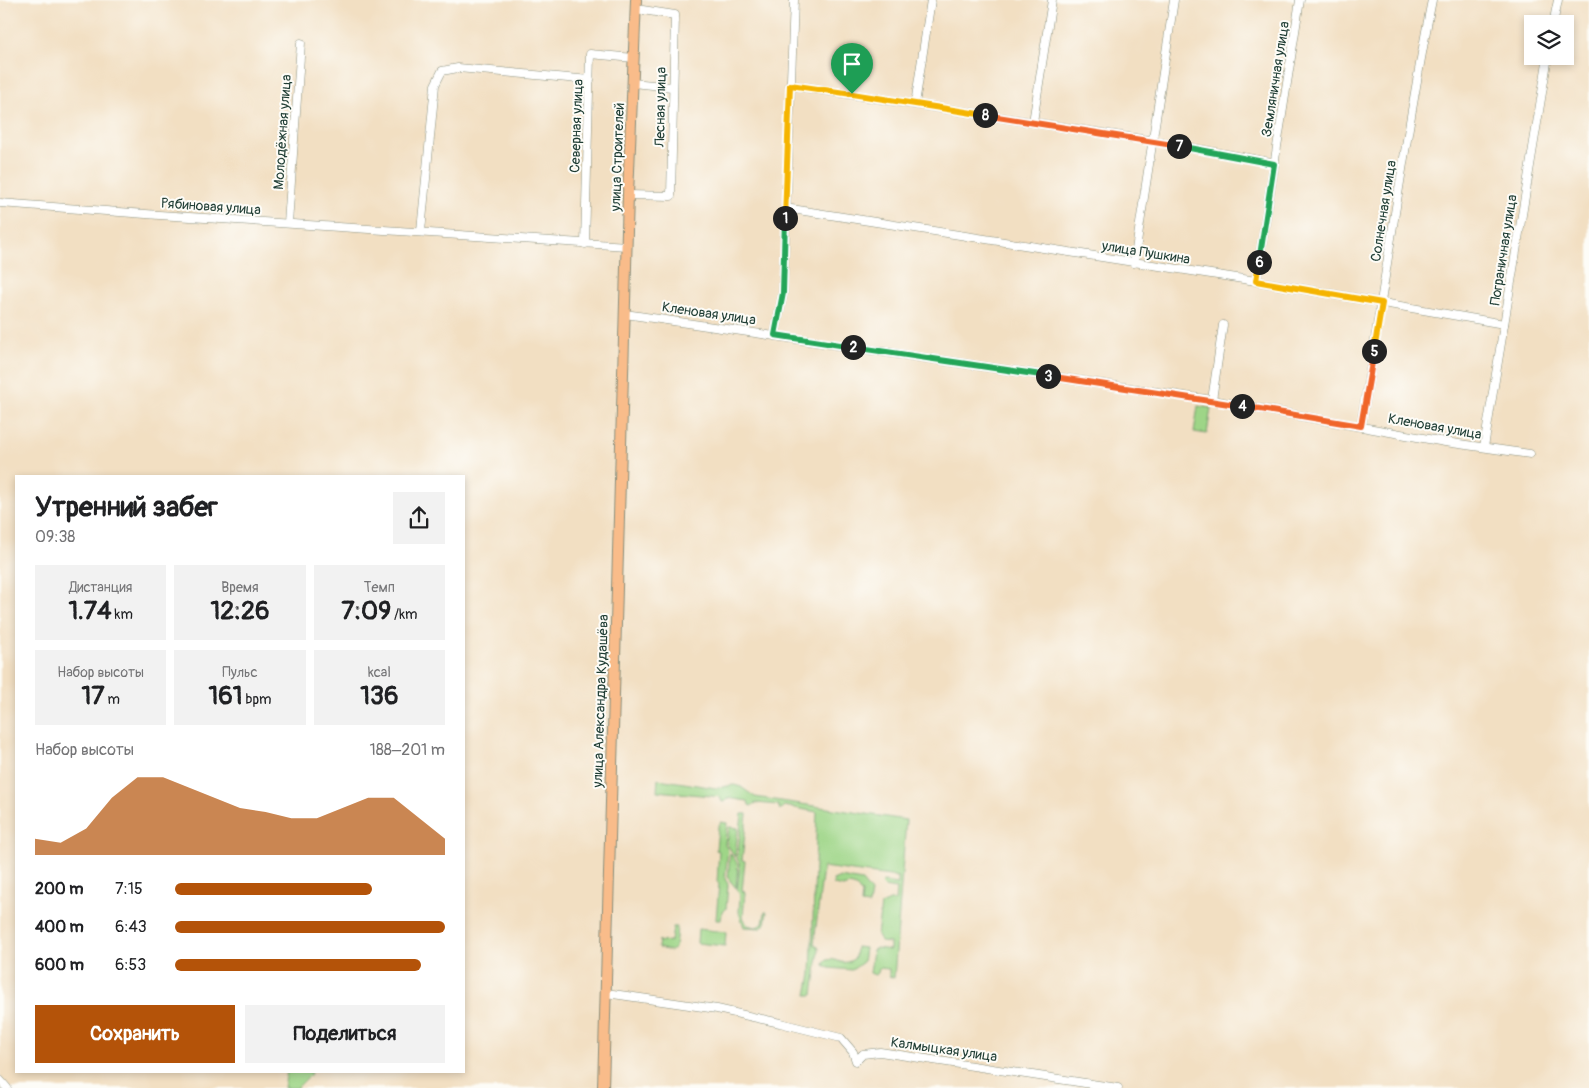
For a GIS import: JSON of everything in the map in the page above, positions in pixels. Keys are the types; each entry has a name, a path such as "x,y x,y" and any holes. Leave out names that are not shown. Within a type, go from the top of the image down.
{"main road":[{"name":"улица Строителей","path":"625,314 636,4"},
{"name":"улица Александра Кудашёва","path":"603,1088 625,314"}],"street":[{"path":"775,335 783,293 794,0"},
{"path":"915,104 931,0"},
{"path":"1033,122 1052,0"},
{"path":"1134,263 1174,0"},
{"name":"Земляничная улица","path":"1256,281 1300,0"},
{"name":"Солнечная улица","path":"1361,426 1416,79 1432,0"},
{"path":"1556,15 1558,0"},
{"name":"Лесная улица","path":"628,195 671,196 675,14 636,4"},
{"name":"Молодёжная улица","path":"288,223 301,43"},
{"name":"Северная улица","path":"586,244 590,54 634,58"},
{"name":"Пограничная улица","path":"1484,447 1547,65"},
{"path":"421,232 435,85 442,71 458,68 590,80"},
{"path":"633,83 672,87"},
{"path":"790,85 1154,141 1274,164"},
{"name":"Рябиновая улица","path":"0,203 627,246"},
{"name":"улица Пушкина","path":"785,208 1256,281 1504,324"},
{"name":"Кленовая улица","path":"625,314 1212,400 1305,418 1530,454"},
{"path":"1212,400 1223,325"},
{"name":"Калмыцкая улица","path":"606,993 709,1008 780,1022 841,1038 853,1052 856,1062 863,1054 880,1052 1118,1088"},
{"path":"0,1080 7,1088"}],"green space":[{"path":"1198,406 1211,408 1207,434 1194,432"},
{"path":"658,779 716,788 734,785 741,787 755,797 906,820 894,978 889,976 889,969 879,968 878,973 875,975 870,973 873,950 877,948 890,950 890,943 881,942 877,935 881,905 895,901 896,889 884,887 881,884 883,882 898,884 898,877 823,867 814,944 819,949 813,995 807,995 811,974 817,812 784,806 780,810 778,805 756,803 751,806 748,801 727,798 726,801 722,802 720,797 657,791"},
{"path":"742,814 747,814 742,860 745,861 742,891 745,892 743,917 747,925 756,927 763,924 765,912 767,912 765,924 761,928 744,927 739,912 740,895 737,890 740,863 737,859"},
{"path":"721,822 727,823 725,845 728,850 725,879 728,884 726,909 722,913 721,920 716,920 719,851 716,850 718,827"},
{"path":"729,827 738,828 735,857 727,844"},
{"path":"730,853 738,864 736,888 728,878"},
{"path":"840,877 862,881 871,892 869,905 861,904 862,893 856,887 834,885 833,880"},
{"path":"673,927 677,927 675,948 671,951 658,948 659,940 660,942 671,941"},
{"path":"698,929 726,932 725,946 697,943"},
{"path":"856,947 865,948 863,962 852,970 829,968 824,965 825,961 829,960 850,961 855,958"},
{"path":"287,1073 311,1073 297,1088 284,1088"}],"route":[{"path":"790,85 852,94 1154,141 1274,164 1256,281 1382,303 1361,426 1305,418 1212,400 775,335 783,293 790,85"}]}
